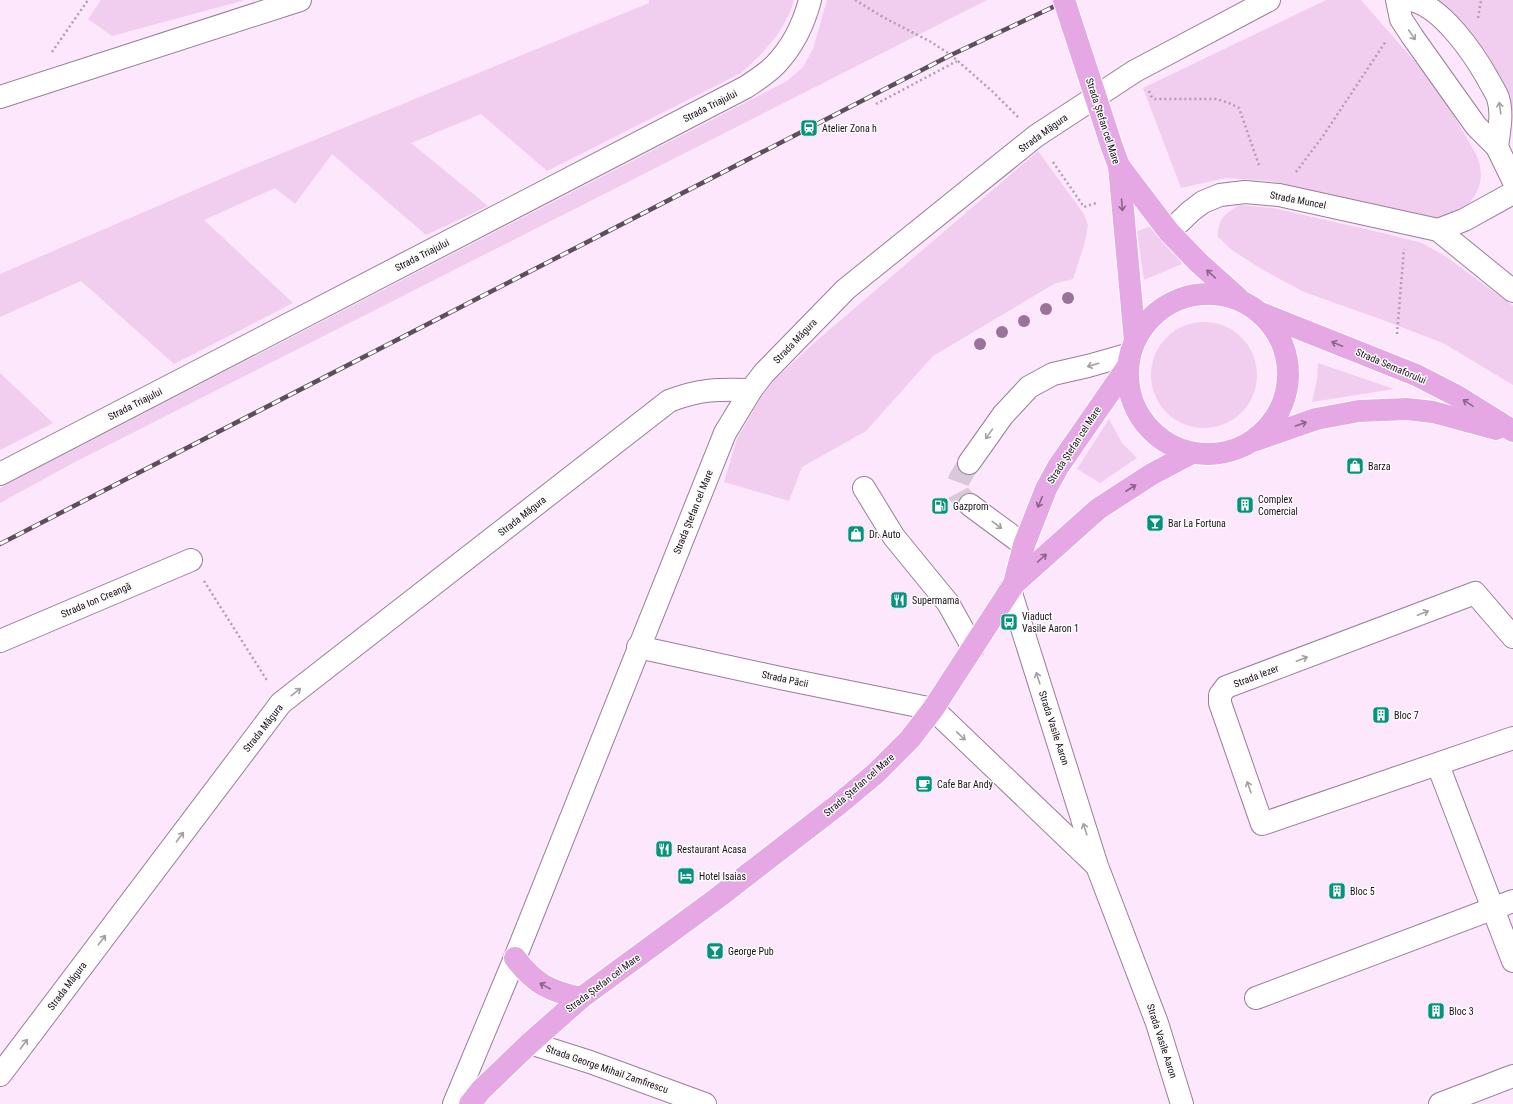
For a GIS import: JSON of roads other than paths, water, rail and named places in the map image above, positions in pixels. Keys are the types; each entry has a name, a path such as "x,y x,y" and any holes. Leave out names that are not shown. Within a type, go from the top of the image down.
{"main road":[{"name":"Strada Ștefan cel Mare","path":"470,1104 481,1090 530,1043 581,998 716,899 839,804 895,755 910,739 933,709 1012,587 1024,545 1046,489 1058,467 1131,354 1115,157 1064,0"},
{"path":"1115,157 1170,232 1200,263 1240,300 1262,314 1277,333 1286,356 1288,380 1282,404 1270,425 1251,441 1232,450 1212,454 1192,452 1170,444 1151,430 1137,412 1129,389 1131,354 1148,320 1168,304 1191,295 1216,294 1240,300"},
{"name":"Strada Semaforului","path":"1262,314 1416,376 1457,396 1513,432"},
{"name":"Strada Semaforului","path":"1251,441 1316,419 1359,411 1407,409 1433,412 1513,432"},
{"path":"1012,587 1098,509 1152,474 1192,452"},
{"path":"515,958 542,986 560,994 581,998"}],"street":[{"path":"0,97 300,0"},
{"name":"Strada Triajului","path":"0,474 746,87 776,65 792,43 806,14 810,0"},
{"name":"Strada Măgura","path":"0,1075 281,703 669,401 688,394 715,389 751,390 764,373 846,289 1036,136 1138,69 1268,0"},
{"path":"1497,147 1501,115 1498,97 1480,65 1461,37 1425,6 1403,6 1412,36 1476,126 1497,147 1513,180"},
{"name":"Strada Muncel","path":"1170,232 1191,211 1203,202 1220,195 1245,192 1275,195 1438,230 1513,291"},
{"path":"1438,230 1464,220 1513,193"},
{"path":"969,463 1003,415 1029,387 1053,374 1131,354"},
{"name":"Strada Ștefan cel Mare","path":"454,1104 515,958 638,647 725,433 751,390"},
{"path":"864,488 894,537 948,603 973,648"},
{"path":"970,505 1024,545"},
{"name":"Strada Ion Creangă","path":"0,640 191,560"},
{"name":"Strada Vasile Aaron","path":"1012,587 1097,866 1157,1023 1182,1104"},
{"name":"Strada Iezer","path":"1513,637 1475,593 1226,687 1220,695 1220,703 1262,824 1438,765 1513,738"},
{"name":"Strada Păcii","path":"638,647 933,709"},
{"name":"Strada Vasile Aaron","path":"933,709 1097,866"},
{"path":"1438,765 1513,962"},
{"path":"1256,998 1513,901"},
{"name":"Strada George Mihail Zamfirescu","path":"530,1043 590,1062 705,1104"},
{"path":"1440,1104 1513,1076"}],"tunnel":[{"path":"969,463 961,476 957,490 963,499 970,505"}],"railway":[{"path":"0,544 951,55 1068,0"}],"place":[{"name":"Atelier Zona h","path":"809,128"},
{"name":"Barza","path":"1355,466"},
{"name":"Complex Comercial","path":"1245,505"},
{"name":"Gazprom","path":"940,506"},
{"name":"Bar La Fortuna","path":"1155,523"},
{"name":"Dr. Auto","path":"856,534"},
{"name":"Supermama","path":"899,600"},
{"name":"Viaduct Vasile Aaron 1","path":"1009,622"},
{"name":"Bloc 7","path":"1381,715"},
{"name":"Cafe Bar Andy","path":"924,784"},
{"name":"Restaurant Acasa","path":"664,849"},
{"name":"Hotel Isaias","path":"686,876"},
{"name":"Bloc 5","path":"1337,891"},
{"name":"George Pub","path":"715,951"},
{"name":"Bloc 3","path":"1436,1011"}]}
